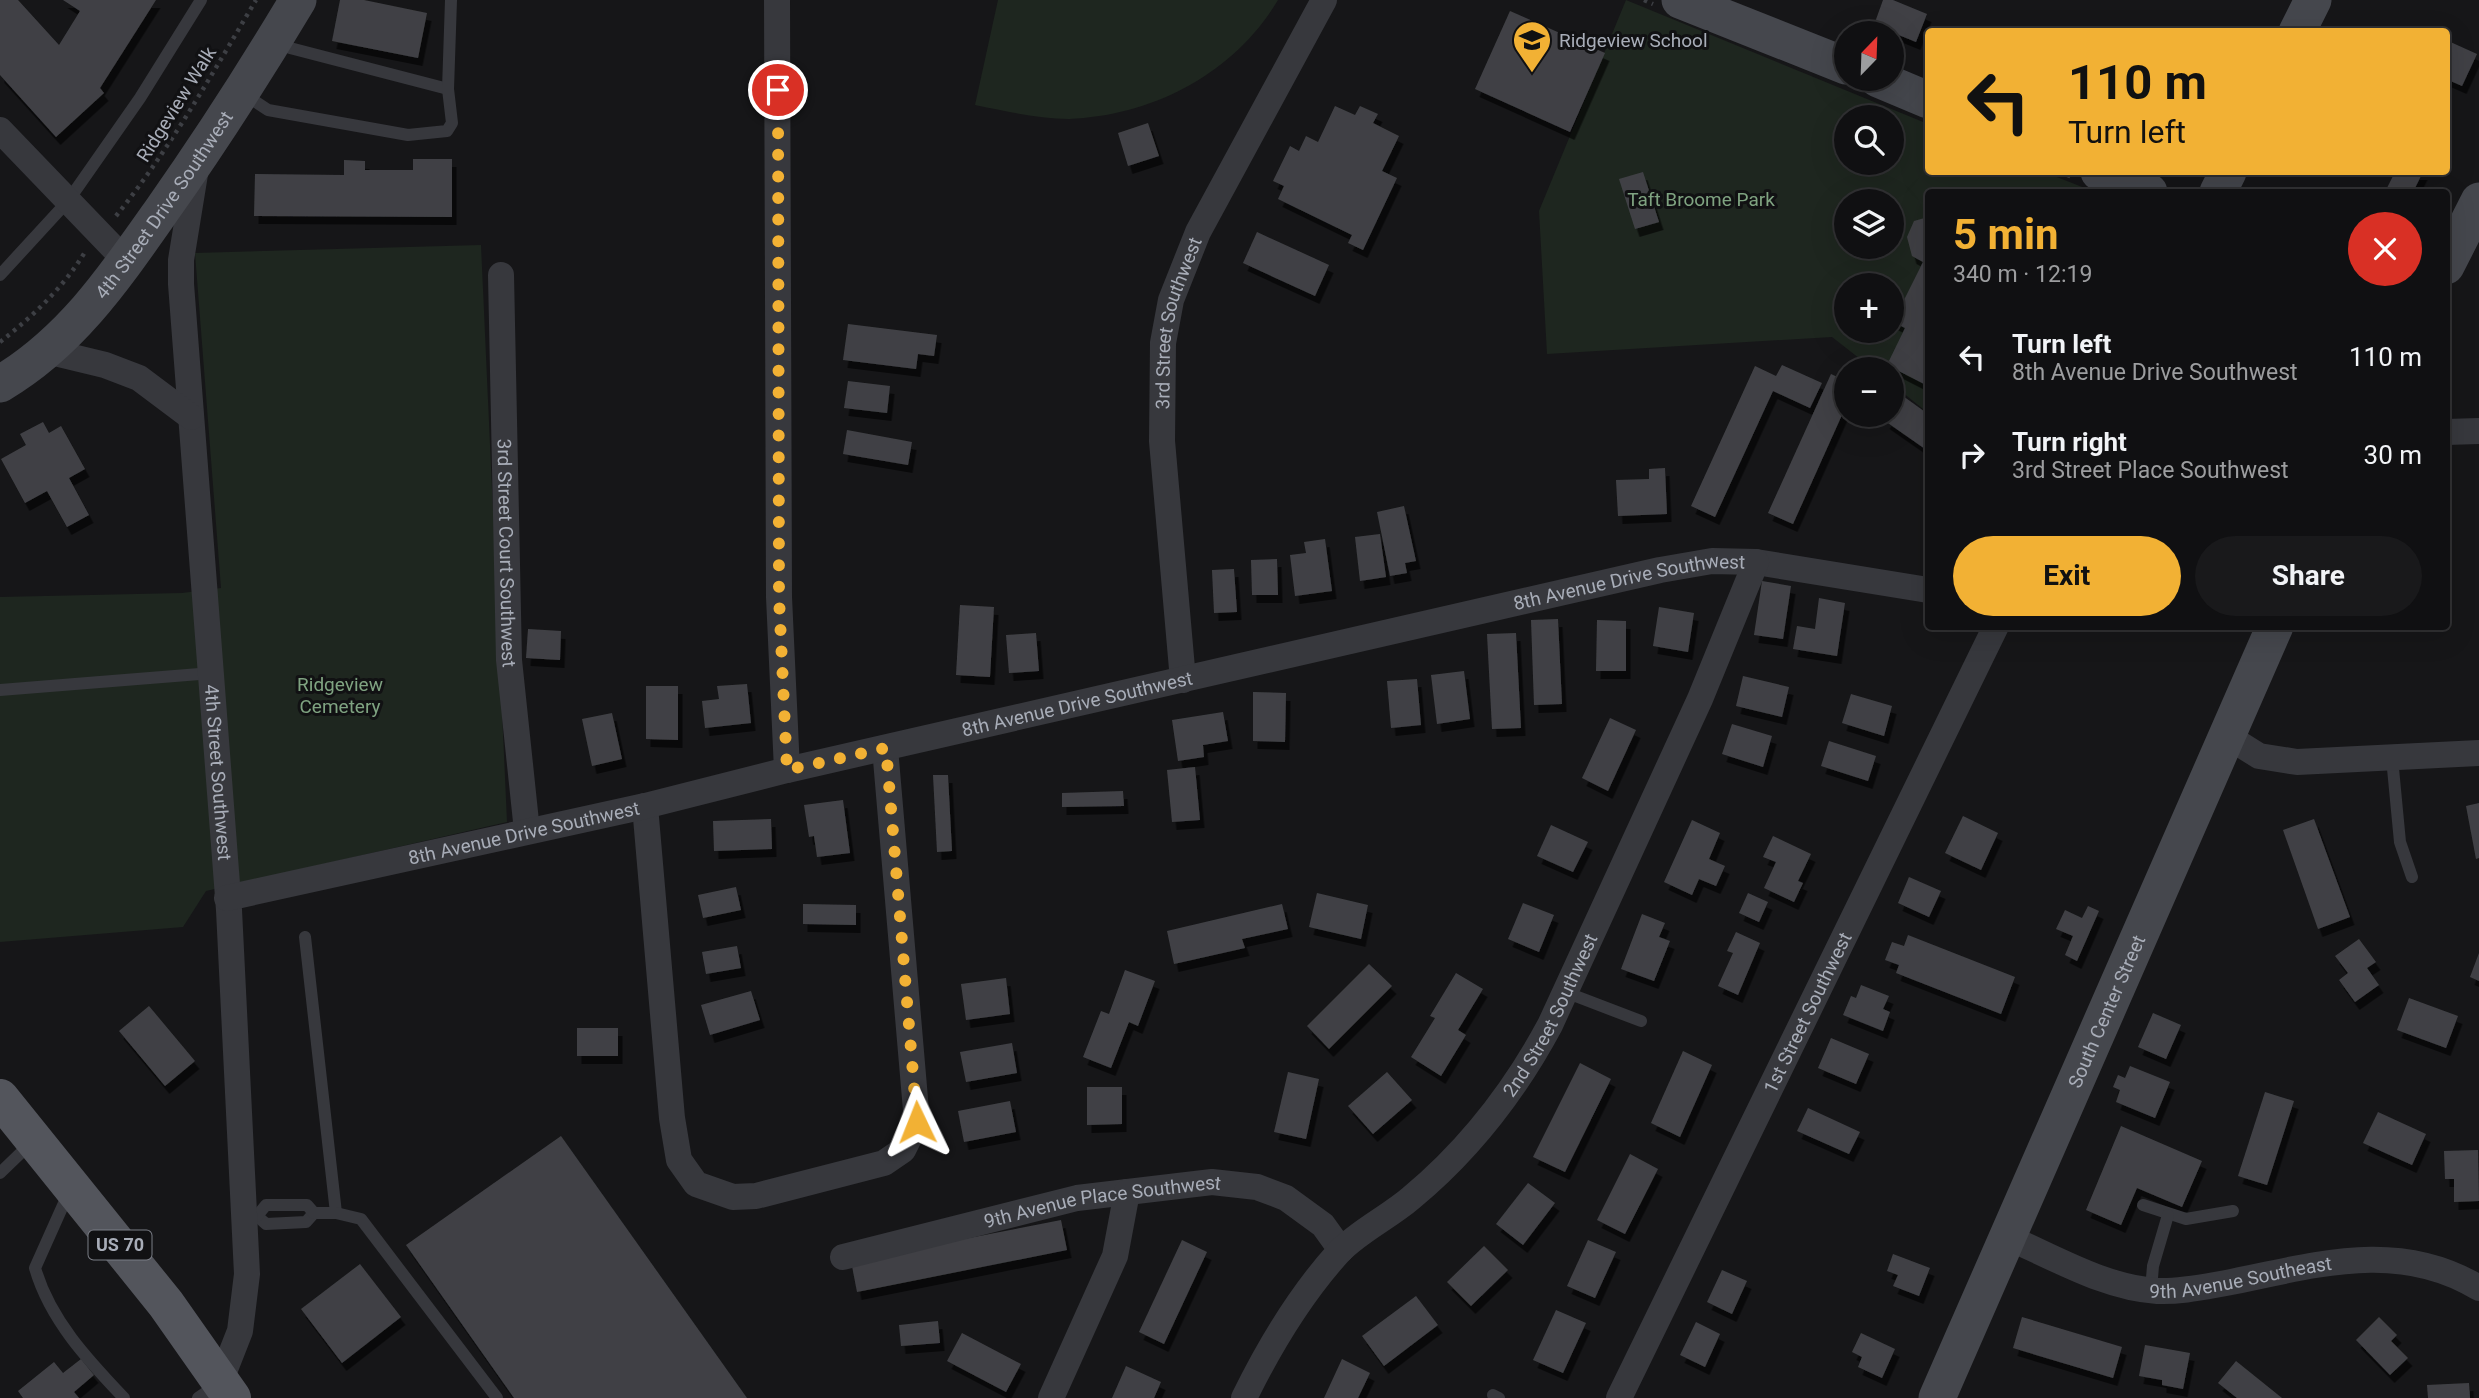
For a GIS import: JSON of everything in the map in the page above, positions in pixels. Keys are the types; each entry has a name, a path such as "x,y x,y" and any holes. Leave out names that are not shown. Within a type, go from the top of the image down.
{"main road":[{"name":"US 70","path":"0,1098 36,1139 166,1304 217,1393"}],"street":[{"name":"4th Street Drive Southwest","path":"0,384 33,365 71,331 126,261 197,160 298,0"},
{"path":"777,0 779,597 787,770"},
{"name":"3rd Street Southwest","path":"1182,680 1162,441 1163,343 1171,300 1198,232 1324,0"},
{"path":"1680,0 1834,61"},
{"path":"2299,28 2313,0"},
{"path":"1904,90 1925,99"},
{"path":"0,130 126,261"},
{"name":"4th Street Southwest","path":"197,160 181,260 251,1216 245,1305 240,1331 217,1393"},
{"path":"2106,175 2142,189"},
{"path":"2450,258 2479,201"},
{"name":"3rd Street Court Southwest","path":"501,275 509,660 527,831"},
{"path":"47,351 105,365 139,378 191,417"},
{"path":"2450,432 2479,431"},
{"name":"8th Avenue Drive Southwest","path":"227,898 645,806 787,770 1660,570 1712,561 1756,562 1925,590"},
{"name":"2nd Street Southwest","path":"1244,1398 1274,1338 1306,1292 1341,1250 1408,1200 1451,1163 1491,1119 1529,1064 1700,699 1756,562"},
{"name":"1st Street Southwest","path":"1619,1398 1994,630"},
{"name":"South Center Street","path":"1937,1398 2273,630"},
{"path":"2227,736 2245,749 2274,760 2479,753"},
{"path":"645,806 672,1118 680,1160 696,1184 733,1197 756,1196 884,1163 897,1155 911,1138 917,1122 886,748"},
{"name":"9th Avenue Place Southwest","path":"843,1257 1077,1198 1212,1182 1257,1186 1299,1206 1322,1225 1341,1250"},
{"path":"1051,1398 1115,1256 1126,1192"},
{"name":"9th Avenue Southeast","path":"2007,1237 2110,1281 2151,1290 2187,1290 2351,1259 2387,1258 2434,1267 2479,1288"}],"lane":[{"path":"0,275 68,201 140,99 201,0"},
{"path":"241,92 268,110 408,135 450,129 447,30 451,0"},
{"path":"274,39 290,48 448,89"},
{"path":"0,691 212,673"},
{"path":"2392,758 2400,842 2412,877"},
{"path":"305,937 336,1213"},
{"path":"1565,992 1641,1021"},
{"path":"0,1173 36,1139"},
{"path":"73,1186 35,1268 43,1294 83,1355 124,1398"},
{"path":"2143,1205 2186,1219 2232,1211"},
{"path":"251,1216 266,1224 306,1222 314,1213 336,1213 360,1219 372,1230 498,1398"},
{"path":"2151,1290 2153,1266 2168,1215"}],"path":[{"name":"Ridgeview Walk","path":"114,218 143,182 189,113 256,0"},
{"path":"0,342 27,321 69,277 86,251"}],"green space":[{"path":"998,0 1278,0 1260,26 1239,49 1189,86 1131,109 1100,116 1057,119 975,105"},
{"name":"Taft Broome Park","path":"1626,0 1834,85 1834,91 1848,91 1882,105 1834,105 1834,175 1904,175 1904,114 1925,123 1925,175 2052,175 2087,189 1925,189 1925,411 1904,394 1904,357 1858,357 1840,343 1904,343 1904,273 1834,273 1834,339 1547,354 1539,211"},
{"name":"Ridgeview Cemetery","path":"481,245 507,822 206,891 183,927 0,942 0,597 182,593 221,588 195,253"}],"building":[{"path":"0,0 18,0 59,45 80,11 63,0 156,0 100,88 104,93 56,137 0,75"},
{"path":"340,0 364,0 427,13 418,58 332,41"},
{"path":"1883,0 1893,0 1927,14 1916,42 1904,37 1904,21 1875,21"},
{"path":"1510,11 1605,53 1570,132 1475,89"},
{"path":"2450,42 2477,54 2462,86 2450,81"},
{"path":"1335,106 1355,115 1360,106 1378,114 1373,123 1399,136 1382,171 1397,178 1363,250 1348,243 1352,235 1278,199 1284,186 1273,181 1290,146 1299,151 1306,136 1318,142"},
{"path":"1148,123 1159,156 1128,166 1118,133"},
{"path":"413,159 452,159 452,217 254,216 255,174 344,175 344,160 365,161 365,170 413,170"},
{"path":"1643,172 1659,222 1635,229 1619,179"},
{"path":"2394,175 2422,175 2414,189 2386,189"},
{"path":"1925,218 1925,384 1904,374 1904,357 1891,357 1898,343 1904,343 1904,300 1923,262 1912,256 1907,237 1914,221"},
{"path":"1257,232 1329,265 1315,296 1243,263"},
{"path":"848,324 937,335 934,356 918,354 916,369 843,360"},
{"path":"1782,365 1822,383 1810,408 1773,391 1715,517 1691,506 1755,366 1776,376"},
{"path":"1831,374 1834,375 1834,427 1837,427 1793,524 1768,513"},
{"path":"848,381 890,386 887,413 844,408"},
{"path":"1904,397 1925,412 1925,449 1894,427 1904,427"},
{"path":"43,422 49,433 61,426 85,469 69,478 89,515 67,527 47,491 25,503 1,459 26,445 20,434"},
{"path":"847,430 912,442 908,465 843,454"},
{"path":"1665,468 1667,514 1618,516 1616,480 1649,479 1649,469"},
{"path":"1404,506 1416,561 1405,563 1407,573 1390,576 1377,512"},
{"path":"1380,534 1386,577 1360,581 1355,537"},
{"path":"1325,539 1332,591 1295,596 1290,555 1306,553 1304,542"},
{"path":"1277,559 1278,595 1252,595 1251,560"},
{"path":"1234,569 1237,612 1214,613 1212,570"},
{"path":"1762,581 1791,586 1783,639 1754,635"},
{"path":"1819,598 1845,603 1837,656 1793,649 1797,626 1815,629"},
{"path":"960,605 994,607 990,677 956,675"},
{"path":"1659,607 1694,613 1688,652 1653,646"},
{"path":"1558,619 1562,704 1534,705 1531,620"},
{"path":"1597,620 1626,621 1626,671 1596,671"},
{"path":"528,629 561,631 560,660 526,658"},
{"path":"1036,633 1039,671 1009,673 1006,635"},
{"path":"1516,633 1521,728 1492,729 1487,634"},
{"path":"1464,671 1470,719 1437,724 1431,675"},
{"path":"1743,676 1789,687 1782,717 1736,706"},
{"path":"1417,679 1421,725 1391,728 1387,681"},
{"path":"747,684 751,723 705,728 702,701 719,699 717,686"},
{"path":"646,686 678,686 678,740 646,739"},
{"path":"1253,692 1286,693 1285,742 1253,741"},
{"path":"1851,694 1892,706 1884,736 1842,723"},
{"path":"1223,712 1228,741 1203,745 1204,757 1178,761 1172,720"},
{"path":"612,713 622,759 592,766 582,719"},
{"path":"1610,718 1636,730 1608,791 1582,778"},
{"path":"1732,724 1772,736 1763,767 1722,754"},
{"path":"1829,741 1876,756 1868,781 1821,766"},
{"path":"1195,767 1200,820 1172,822 1167,770"},
{"path":"933,775 948,775 952,851 937,852"},
{"path":"1123,791 1124,806 1062,807 1062,793"},
{"path":"843,800 850,853 817,857 814,836 809,837 804,805"},
{"path":"2479,803 2479,858 2476,859 2466,806"},
{"path":"1963,816 1998,833 1981,870 1945,853"},
{"path":"771,819 772,849 714,851 713,821"},
{"path":"2314,819 2350,917 2318,929 2283,830"},
{"path":"1692,820 1720,833 1709,859 1725,866 1716,886 1699,879 1692,895 1664,882"},
{"path":"1551,825 1588,842 1573,872 1537,856"},
{"path":"1773,836 1811,854 1798,881 1803,883 1794,902 1764,888 1776,862 1763,857"},
{"path":"1909,877 1941,891 1929,917 1898,903"},
{"path":"736,887 741,910 703,918 698,895"},
{"path":"1317,893 1368,905 1361,939 1309,927"},
{"path":"1748,893 1768,902 1759,922 1739,913"},
{"path":"1523,903 1554,915 1539,952 1508,939"},
{"path":"803,904 856,905 856,925 803,924"},
{"path":"1282,904 1288,929 1242,939 1245,948 1174,964 1167,931"},
{"path":"2088,906 2099,911 2077,961 2065,955 2073,936 2056,929 2065,910 2082,918"},
{"path":"1642,914 1665,923 1659,937 1670,941 1654,981 1621,969"},
{"path":"1736,932 1760,943 1738,995 1718,986 1733,953 1727,951"},
{"path":"1908,935 2015,977 2001,1014 1896,973 1899,965 1885,960 1892,942 1904,946"},
{"path":"2359,939 2376,962 2367,968 2379,985 2355,1002 2339,980 2348,973 2335,956"},
{"path":"737,946 741,968 706,974 702,952"},
{"path":"2479,953 2479,981 2470,977"},
{"path":"1369,964 1392,986 1329,1049 1307,1026"},
{"path":"1125,970 1155,981 1138,1026 1129,1022 1111,1068 1083,1057 1101,1011 1109,1014"},
{"path":"1456,973 1483,989 1458,1030 1466,1035 1441,1076 1411,1057 1435,1018 1430,1016"},
{"path":"1006,978 1010,1014 966,1020 961,984"},
{"path":"1861,985 1889,996 1883,1009 1890,1012 1883,1031 1843,1015 1851,996 1856,998"},
{"path":"751,991 760,1020 710,1035 701,1005"},
{"path":"2409,998 2458,1016 2446,1048 2397,1030"},
{"path":"149,1006 195,1061 165,1086 119,1031"},
{"path":"2153,1013 2181,1025 2166,1059 2138,1047"},
{"path":"577,1028 618,1028 618,1056 577,1056"},
{"path":"1831,1038 1869,1054 1856,1084 1818,1068"},
{"path":"1012,1043 1017,1073 966,1082 960,1052"},
{"path":"1683,1051 1712,1065 1680,1137 1651,1123"},
{"path":"1580,1063 1611,1079 1565,1172 1533,1157"},
{"path":"2130,1066 2170,1082 2155,1118 2116,1102 2120,1090 2113,1087 2118,1075 2125,1078"},
{"path":"1288,1072 1319,1079 1306,1139 1274,1132"},
{"path":"1387,1072 1412,1100 1373,1134 1348,1106"},
{"path":"1087,1087 1122,1087 1122,1124 1087,1125"},
{"path":"2265,1092 2294,1101 2267,1185 2238,1176"},
{"path":"1010,1101 1016,1132 964,1142 958,1111"},
{"path":"1808,1108 1860,1132 1849,1154 1797,1131"},
{"path":"2378,1112 2426,1134 2412,1165 2363,1143"},
{"path":"2121,1126 2202,1161 2182,1207 2137,1188 2121,1225 2086,1210"},
{"path":"561,1136 747,1398 514,1398 406,1245"},
{"path":"2478,1150 2479,1201 2454,1202 2454,1179 2445,1179 2444,1151"},
{"path":"1630,1154 1658,1169 1625,1234 1597,1220"},
{"path":"1528,1183 1555,1203 1523,1245 1496,1224"},
{"path":"1061,1220 1067,1250 857,1292 851,1261"},
{"path":"1182,1240 1207,1252 1164,1344 1139,1332"},
{"path":"1588,1240 1616,1252 1595,1298 1567,1286"},
{"path":"1484,1246 1508,1270 1471,1306 1447,1282"},
{"path":"1893,1254 1930,1268 1919,1296 1893,1286 1898,1275 1887,1271"},
{"path":"360,1264 401,1317 342,1363 301,1309"},
{"path":"1722,1270 1747,1281 1732,1314 1707,1302"},
{"path":"1416,1296 1438,1325 1384,1366 1362,1336"},
{"path":"1556,1310 1586,1323 1563,1373 1533,1360"},
{"path":"2022,1317 2122,1347 2113,1378 2013,1348"},
{"path":"2379,1317 2397,1335 2391,1341 2408,1358 2390,1375 2356,1340"},
{"path":"938,1321 940,1343 901,1346 899,1325"},
{"path":"1696,1322 1720,1334 1705,1367 1680,1355"},
{"path":"962,1333 1021,1364 1006,1392 947,1361"},
{"path":"1861,1333 1895,1349 1882,1378 1858,1367 1862,1357 1852,1352"},
{"path":"2145,1345 2190,1353 2183,1389 2162,1385 2162,1380 2139,1376"},
{"path":"81,1359 94,1375 74,1392 79,1398 23,1398 18,1391 54,1362 63,1373"},
{"path":"1342,1359 1370,1373 1358,1398 1324,1398"},
{"path":"2236,1361 2282,1398 2237,1398 2218,1383"},
{"path":"1126,1366 1161,1382 1154,1398 1112,1398"},
{"path":"2469,1383 2470,1398 2428,1398 2427,1385"}],"place":[{"name":"Ridgeview School","path":"1532,74"}],"route":[{"path":"778,90 779,597 787,770 886,748 917,1122"}]}
